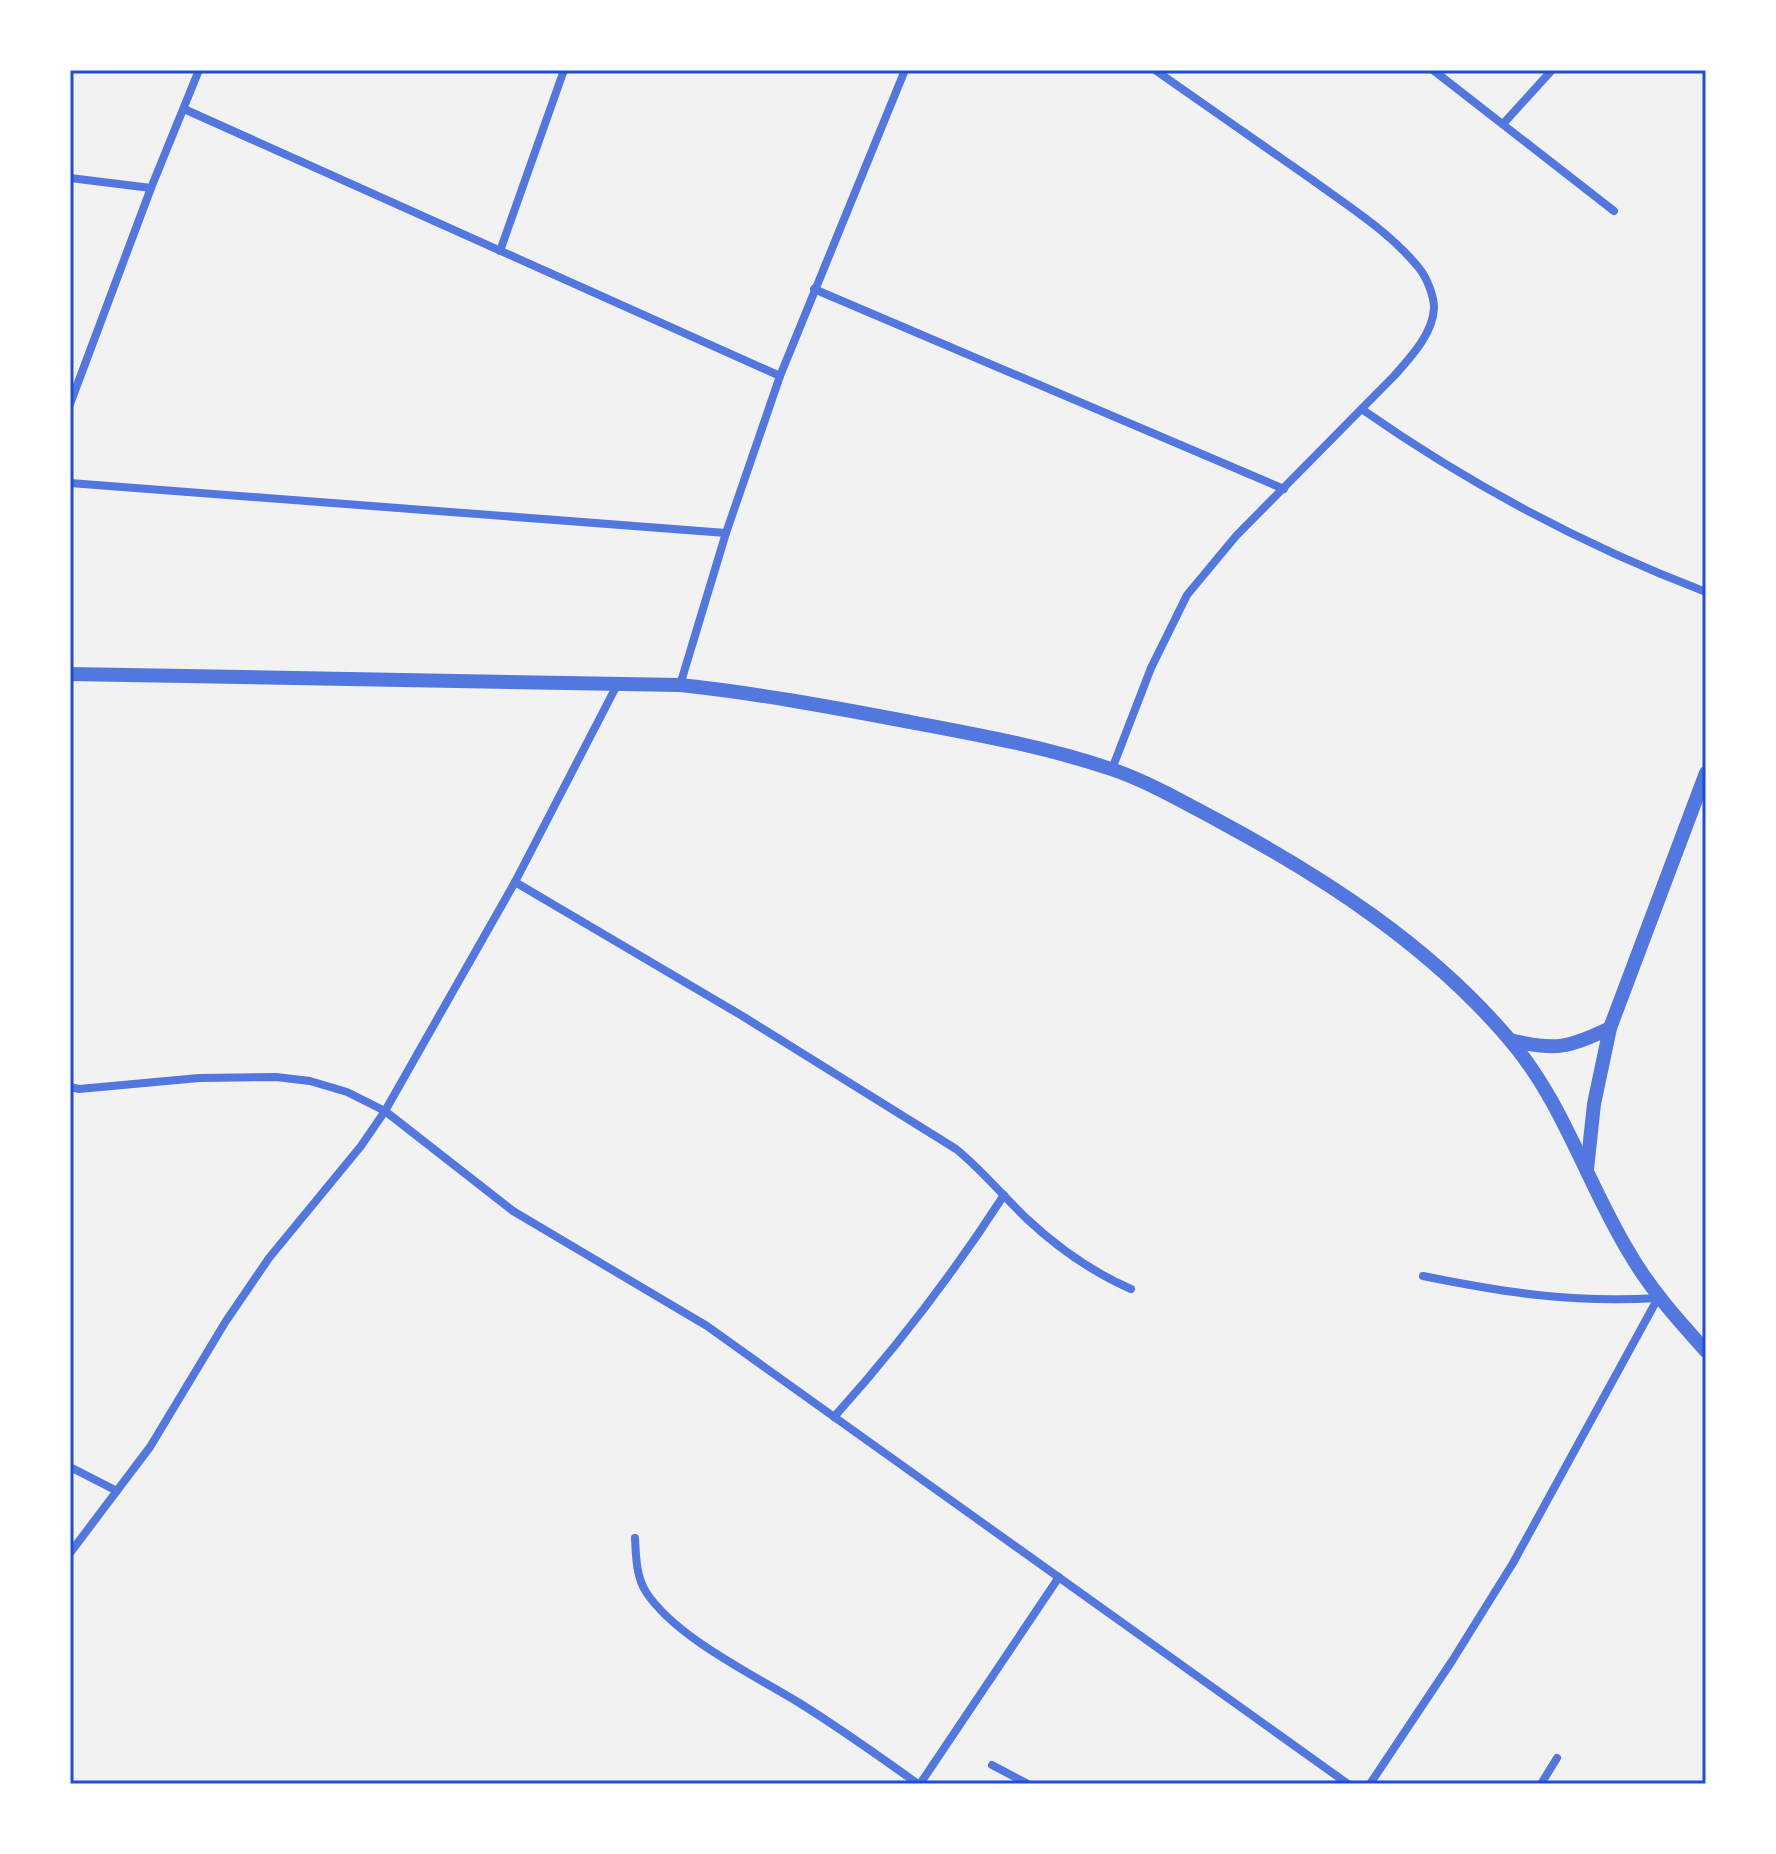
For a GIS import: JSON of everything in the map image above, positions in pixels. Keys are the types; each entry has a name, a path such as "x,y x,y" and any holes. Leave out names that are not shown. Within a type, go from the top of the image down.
{"street":[{"path":"70,404 199,70"},
{"path":"500,251 564,70"},
{"path":"680,685 726,533 780,376 905,70"},
{"path":"1112,769 1151,668 1187,595 1236,536 1363,410 1417,348 1430,325 1434,308 1421,271 1399,246 1155,70"},
{"path":"1433,70 1614,211"},
{"path":"1503,124 1552,70"},
{"path":"184,109 780,376"},
{"path":"70,178 151,188"},
{"path":"814,289 1284,489"},
{"path":"1363,410 1445,464 1511,501 1613,552 1706,592"},
{"path":"70,483 726,533"},
{"path":"70,674 680,685 771,696 957,731 1112,769 1149,783 1324,880 1399,935 1467,995 1510,1040 1539,1079 1628,1252 1658,1298 1706,1351"},
{"path":"70,1553 150,1447 226,1321 269,1258 361,1146 385,1111 515,882 617,685"},
{"path":"1587,1170 1594,1104 1610,1028 1706,773"},
{"path":"515,882 744,1017 956,1149 1046,1236 1080,1262 1131,1289"},
{"path":"1510,1040 1554,1047 1576,1045 1610,1028"},
{"path":"70,1087 79,1089 199,1078 276,1077 323,1084 385,1111 513,1211 683,1310 1348,1784"},
{"path":"834,1417 921,1316 1004,1195"},
{"path":"1423,1276 1542,1298 1658,1298"},
{"path":"1370,1784 1513,1563 1658,1298"},
{"path":"70,1467 117,1491"},
{"path":"635,1538 638,1569 645,1590 661,1609 697,1640 852,1736 919,1784 1059,1577"},
{"path":"1541,1784 1557,1758"},
{"path":"992,1765 1028,1784"}]}
